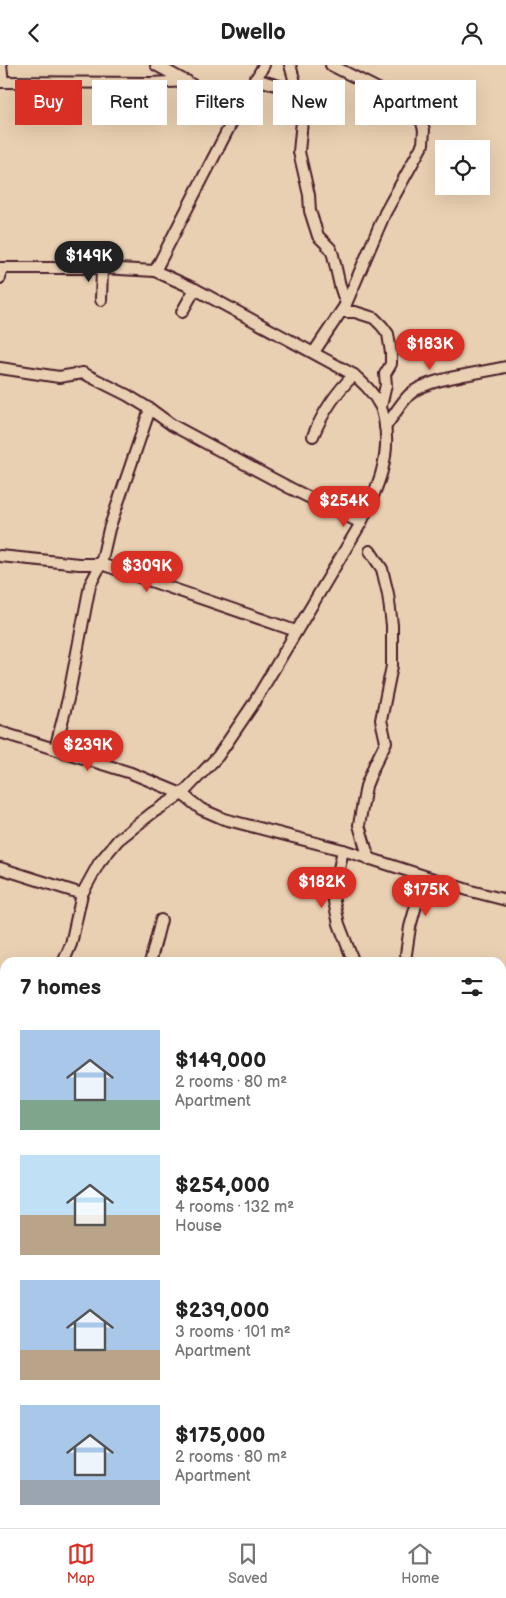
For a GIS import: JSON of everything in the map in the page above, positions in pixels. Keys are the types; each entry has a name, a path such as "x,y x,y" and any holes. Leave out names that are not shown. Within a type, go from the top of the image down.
{"street":[{"path":"1,65 1,82 177,82"},
{"path":"156,65 185,80"},
{"path":"264,65 255,79 273,84"},
{"path":"290,65 293,80"},
{"path":"314,352 343,308 385,213 423,144 424,130 419,112 331,65"},
{"path":"155,271 230,125"},
{"path":"302,125 299,153 309,195 310,211 318,236 330,248 333,255 343,308"},
{"path":"101,300 102,267"},
{"path":"0,271 102,267 155,271 194,289 354,375 370,389 381,406 385,427 386,460 372,501 362,523 252,706 218,756 182,794 152,813 118,840 98,863 82,894 72,944 66,957"},
{"path":"182,312 194,289"},
{"path":"343,308 374,318 382,325 388,335 391,364 385,374 386,385 381,406"},
{"path":"385,427 408,395 418,389 467,375 506,367"},
{"path":"0,368 59,377 83,373 127,395 172,425 290,488 362,523"},
{"path":"313,436 328,404 340,387 354,375"},
{"path":"55,749 68,699 90,585 100,564 109,529 150,409"},
{"path":"369,859 359,825 366,787 374,765 386,742 381,720 392,666 393,643 388,595 382,569 370,551"},
{"path":"0,556 100,564 296,631"},
{"path":"0,732 131,773 182,794 201,809 224,819 343,850 424,877 506,900"},
{"path":"343,850 333,897 337,917 352,957"},
{"path":"0,868 82,894"},
{"path":"406,954 410,927 424,877"},
{"path":"152,957 161,920"}]}
